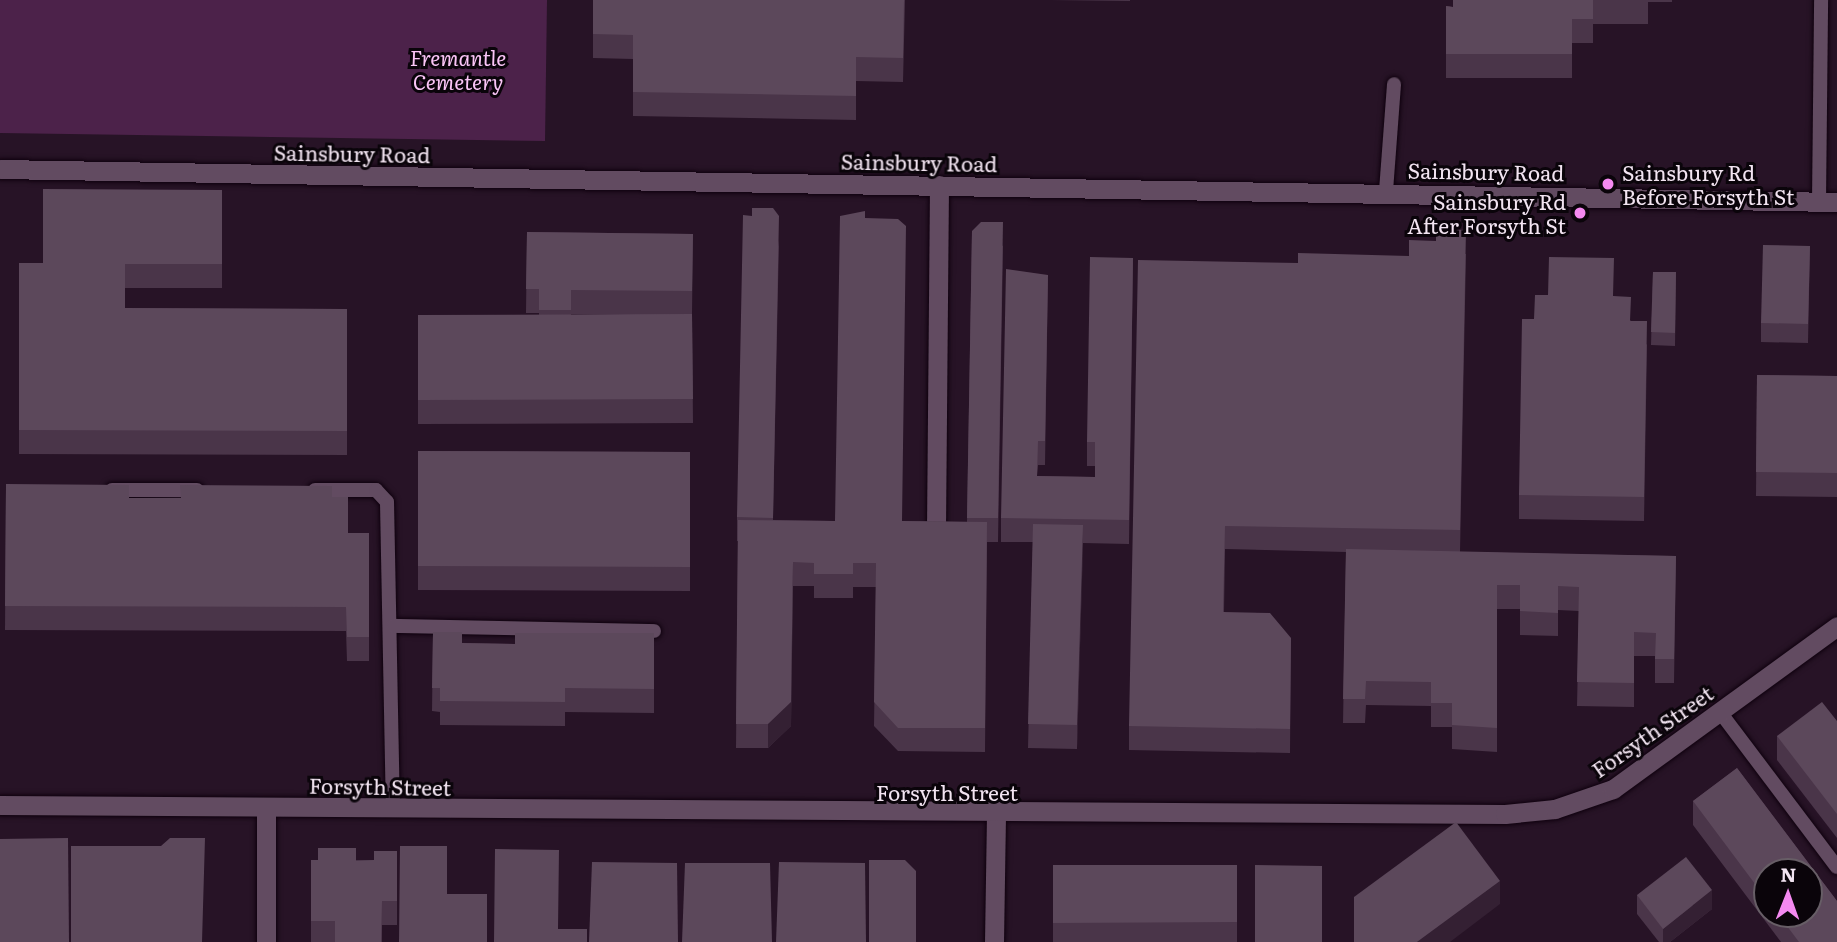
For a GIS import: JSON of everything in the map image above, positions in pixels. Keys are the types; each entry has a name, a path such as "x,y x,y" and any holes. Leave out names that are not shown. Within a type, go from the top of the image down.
{"street":[{"name":"Sainsbury Road","path":"0,169 1386,191 1828,202"},
{"path":"936,529 939,186"},
{"name":"Forsyth Street","path":"0,805 996,815 1555,809 1612,789 1837,626"},
{"path":"266,807 266,942"},
{"path":"994,942 996,815"}],"lane":[{"path":"1821,0 1828,202"},
{"path":"1386,191 1394,84"},
{"path":"92,490 214,490"},
{"path":"295,490 376,491 387,502 394,626 393,809"},
{"path":"394,626 654,631"},
{"path":"1720,712 1837,867"}],"green space":[{"name":"Fremantle Cemetery","path":"0,0 547,0 545,141 0,133"}],"building":[{"path":"593,0 904,0 903,58 856,57 856,96 633,92 633,35 593,34"},
{"path":"1453,0 1593,0 1593,19 1572,19 1572,54 1446,54 1446,6 1453,7"},
{"path":"43,189 222,190 222,264 125,264 125,308 347,309 347,431 19,430 19,263 43,263"},
{"path":"752,208 773,208 779,216 773,518 737,517 743,215 752,216"},
{"path":"865,211 865,218 898,219 906,226 902,521 987,522 985,728 898,728 874,702 876,563 853,563 853,574 814,574 814,563 793,562 791,702 768,724 736,724 738,520 835,521 840,216"},
{"path":"981,222 1003,222 998,518 967,518 972,231"},
{"path":"1436,229 1466,230 1460,530 1225,526 1223,612 1270,613 1291,638 1290,729 1129,726 1138,260 1298,263 1298,253 1409,256 1409,240 1436,241"},
{"path":"527,232 693,234 692,291 571,290 571,310 539,310 539,289 526,289"},
{"path":"1763,245 1810,246 1808,324 1761,323"},
{"path":"1090,257 1133,258 1129,520 1001,518 1006,269 1048,275 1045,441 1038,441 1037,476 1095,477 1095,442 1087,442"},
{"path":"1549,257 1614,258 1613,296 1631,297 1630,321 1647,321 1644,497 1519,495 1522,319 1534,319 1535,295 1548,295"},
{"path":"1653,272 1676,272 1675,333 1651,332"},
{"path":"692,314 693,399 418,400 418,315"},
{"path":"1757,375 1837,376 1837,473 1756,472"},
{"path":"418,451 690,452 690,567 418,566"},
{"path":"6,484 129,485 129,498 181,498 180,485 332,486 332,497 348,497 348,533 369,533 369,637 347,637 346,607 5,606"},
{"path":"1033,524 1083,525 1077,725 1028,724"},
{"path":"1346,549 1676,556 1674,659 1655,659 1656,633 1634,632 1634,683 1577,682 1579,587 1558,586 1558,613 1520,611 1520,585 1497,585 1497,728 1452,725 1452,703 1431,703 1431,682 1366,681 1365,699 1343,699"},
{"path":"433,632 462,632 462,643 515,644 515,633 654,633 654,689 565,688 565,702 440,701 440,688 432,688"},
{"path":"1822,702 1837,721 1837,814 1777,736"},
{"path":"1737,768 1805,858 1753,858 1753,881 1693,801"},
{"path":"1456,822 1500,881 1417,942 1354,942 1354,897"},
{"path":"68,838 69,942 0,942 0,839"},
{"path":"170,838 205,838 202,942 71,942 71,846 161,846"},
{"path":"400,846 447,846 447,894 487,894 487,942 399,942"},
{"path":"318,848 356,848 356,861 374,860 374,851 397,851 397,901 382,901 381,942 335,942 335,921 311,921 311,860 318,860"},
{"path":"495,849 559,850 558,929 587,929 587,942 494,942"},
{"path":"1686,857 1712,890 1663,929 1637,895"},
{"path":"869,860 905,860 916,871 916,942 869,942"},
{"path":"592,862 677,863 678,942 589,942"},
{"path":"779,862 865,863 866,942 776,942"},
{"path":"685,863 770,863 772,942 682,942"},
{"path":"1053,865 1237,865 1237,922 1053,923"},
{"path":"1255,865 1322,866 1322,942 1255,942"},
{"path":"1823,882 1837,901 1837,942 1799,942 1788,928 1823,928"}],"place":[{"name":"Sainsbury Rd Before Forsyth St","path":"1608,184"},
{"name":"Sainsbury Rd After Forsyth St","path":"1580,213"}]}
